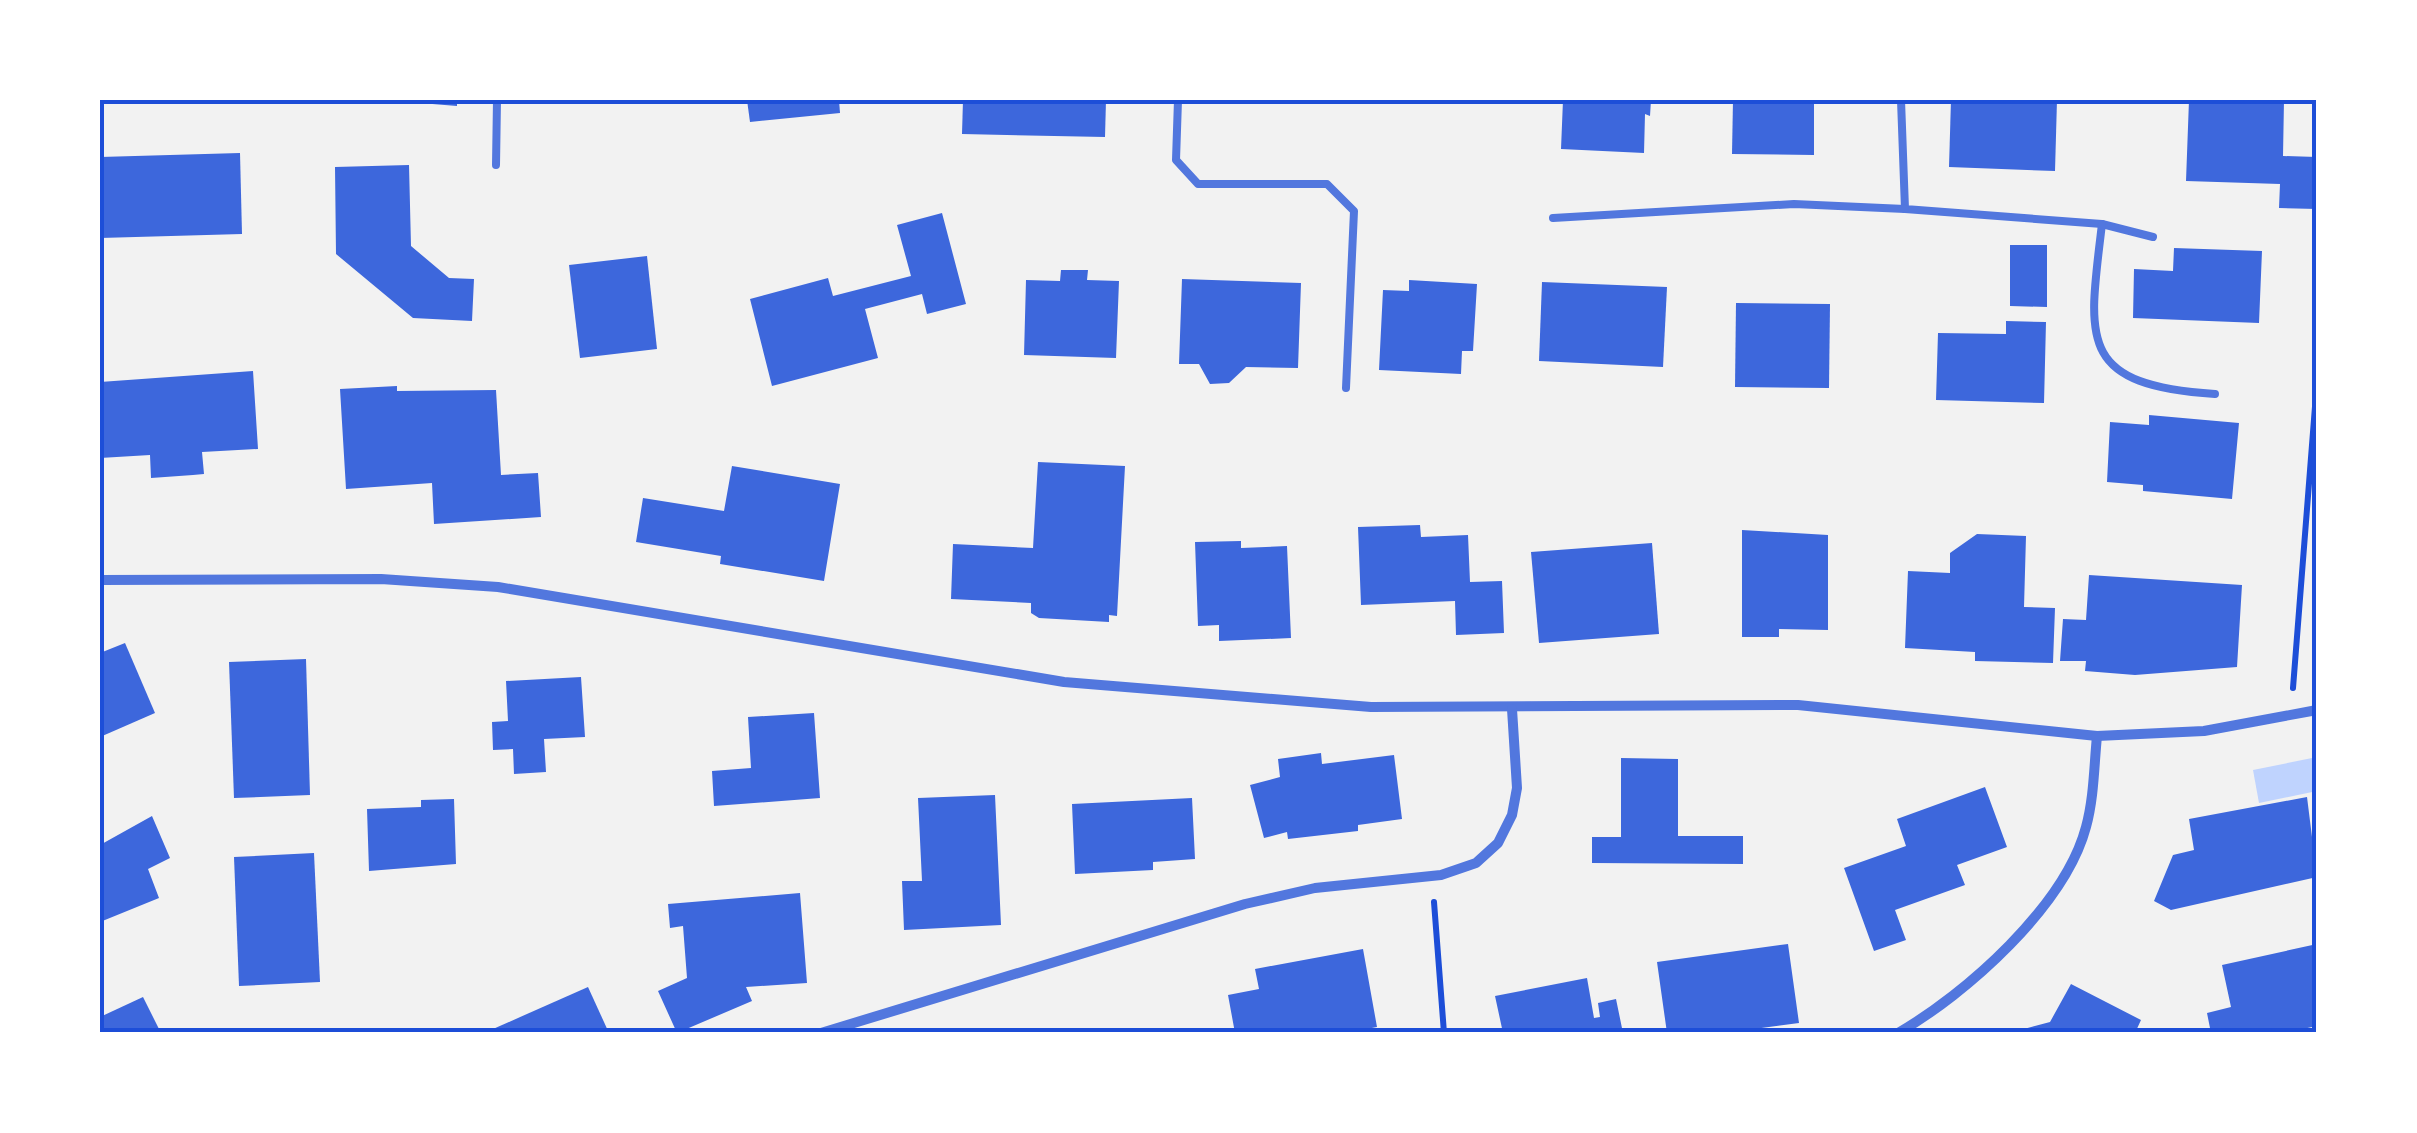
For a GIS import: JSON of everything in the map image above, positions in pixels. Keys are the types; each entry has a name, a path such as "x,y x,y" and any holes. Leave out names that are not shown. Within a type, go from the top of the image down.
{"street":[{"path":"100,580 381,580 498,587 1064,682 1371,707 1512,708 1694,702 1798,705 2097,736 2204,731 2317,710"},
{"path":"821,1033 1245,904 1315,888 1431,876 1476,862 1498,843 1512,815 1518,788 1512,708"},
{"path":"1898,1033 1925,1018 2000,954 2053,889 2086,829 2097,736"}],"lane":[{"path":"496,165 497,100"},
{"path":"1178,100 1176,160 1198,184 1327,184 1354,211 1346,388"},
{"path":"1901,100 1905,209"},
{"path":"1554,218 1794,204 2102,224 2153,237"},
{"path":"2102,224 2092,312 2095,341 2118,370 2164,390 2216,394"}],"path":[{"path":"2291,714 2317,380"},
{"path":"1431,876 1444,1033"}],"water":[{"path":"2317,757 2317,791 2259,803 2253,770"}],"building":[{"path":"457,100 457,106 420,103"},
{"path":"747,100 839,100 840,113 750,122"},
{"path":"963,100 1106,100 1105,137 962,134"},
{"path":"1563,100 1651,100 1650,116 1645,114 1644,153 1561,149"},
{"path":"1733,100 1814,100 1814,155 1732,154"},
{"path":"1951,100 2057,100 2055,171 1949,167"},
{"path":"2189,100 2284,100 2283,156 2317,157 2317,209 2279,208 2280,184 2186,181"},
{"path":"240,153 242,234 100,238 100,157"},
{"path":"409,165 411,246 449,278 474,279 472,321 413,318 336,254 335,167"},
{"path":"942,213 966,304 927,314 922,294 865,309 878,358 772,386 750,299 828,278 833,296 911,276 897,225"},
{"path":"2010,245 2047,245 2047,307 2010,306"},
{"path":"2174,248 2262,251 2259,323 2133,318 2134,269 2173,271"},
{"path":"647,256 657,349 580,358 569,265"},
{"path":"1061,270 1088,270 1087,280 1119,281 1116,358 1024,355 1026,280 1060,281"},
{"path":"1182,279 1301,283 1298,368 1246,367 1229,383 1210,384 1199,364 1179,364"},
{"path":"1409,280 1477,284 1473,351 1462,351 1461,374 1379,370 1383,290 1409,291"},
{"path":"1542,282 1667,287 1663,367 1539,361"},
{"path":"1736,303 1830,304 1829,388 1735,387"},
{"path":"2006,321 2046,322 2044,403 1936,400 1938,333 2006,334"},
{"path":"253,371 258,449 202,452 204,474 151,478 150,455 100,458 100,382"},
{"path":"397,386 397,391 496,390 501,475 538,473 541,517 434,524 432,483 346,489 340,389"},
{"path":"2149,415 2239,423 2232,499 2143,491 2143,485 2107,482 2110,422 2149,425"},
{"path":"1038,462 1125,466 1117,616 1109,615 1109,622 1039,618 1031,613 1031,603 951,599 953,544 1033,548"},
{"path":"732,466 840,484 824,581 720,564 721,556 636,542 643,498 724,511"},
{"path":"1420,525 1421,537 1468,535 1470,582 1502,581 1504,633 1456,635 1455,601 1361,605 1358,527"},
{"path":"1742,530 1828,535 1828,630 1779,629 1779,637 1742,637"},
{"path":"1977,534 2026,536 2024,607 2055,608 2053,663 1975,661 1975,652 1905,648 1908,571 1950,573 1950,553"},
{"path":"1241,541 1241,548 1287,546 1291,638 1219,641 1219,625 1198,626 1195,542"},
{"path":"1652,543 1659,634 1539,643 1531,552"},
{"path":"2089,575 2242,585 2237,667 2135,675 2085,671 2086,661 2060,661 2063,619 2086,620"},
{"path":"125,643 155,713 100,737 100,653"},
{"path":"306,659 310,795 234,798 229,662"},
{"path":"581,677 585,737 544,739 546,772 514,774 513,749 493,750 492,722 508,721 506,681"},
{"path":"814,713 820,798 714,806 712,771 751,768 748,717"},
{"path":"1321,753 1322,764 1394,755 1402,819 1358,825 1358,831 1288,839 1287,832 1264,838 1250,785 1280,777 1278,759"},
{"path":"1621,758 1678,759 1678,836 1743,836 1743,864 1592,863 1592,837 1621,837"},
{"path":"1985,787 2007,847 1957,865 1965,885 1895,910 1906,940 1874,951 1844,868 1906,846 1897,819"},
{"path":"995,795 1001,925 904,930 902,881 922,881 918,798"},
{"path":"2307,797 2317,877 2171,910 2154,901 2173,855 2194,850 2189,819"},
{"path":"1192,798 1195,859 1153,862 1153,870 1075,874 1072,804"},
{"path":"454,799 456,864 369,871 367,809 421,807 421,800"},
{"path":"152,816 170,858 148,869 159,898 100,922 100,845"},
{"path":"314,853 320,982 239,986 234,857"},
{"path":"800,893 807,983 746,987 752,1001 677,1033 658,991 687,978 683,926 670,928 668,904"},
{"path":"1788,944 1799,1023 1754,1029 1755,1033 1667,1033 1657,962"},
{"path":"2317,944 2317,1026 2283,1033 2211,1033 2207,1013 2231,1007 2222,965"},
{"path":"1363,949 1377,1027 1346,1033 1235,1033 1228,995 1259,989 1255,969"},
{"path":"1587,978 1594,1018 1600,1017 1598,1003 1616,999 1623,1033 1503,1033 1495,996"},
{"path":"2071,984 2141,1020 2135,1033 2009,1033 2050,1022"},
{"path":"588,987 609,1033 484,1033"},
{"path":"143,997 161,1033 100,1033 100,1017"}]}
